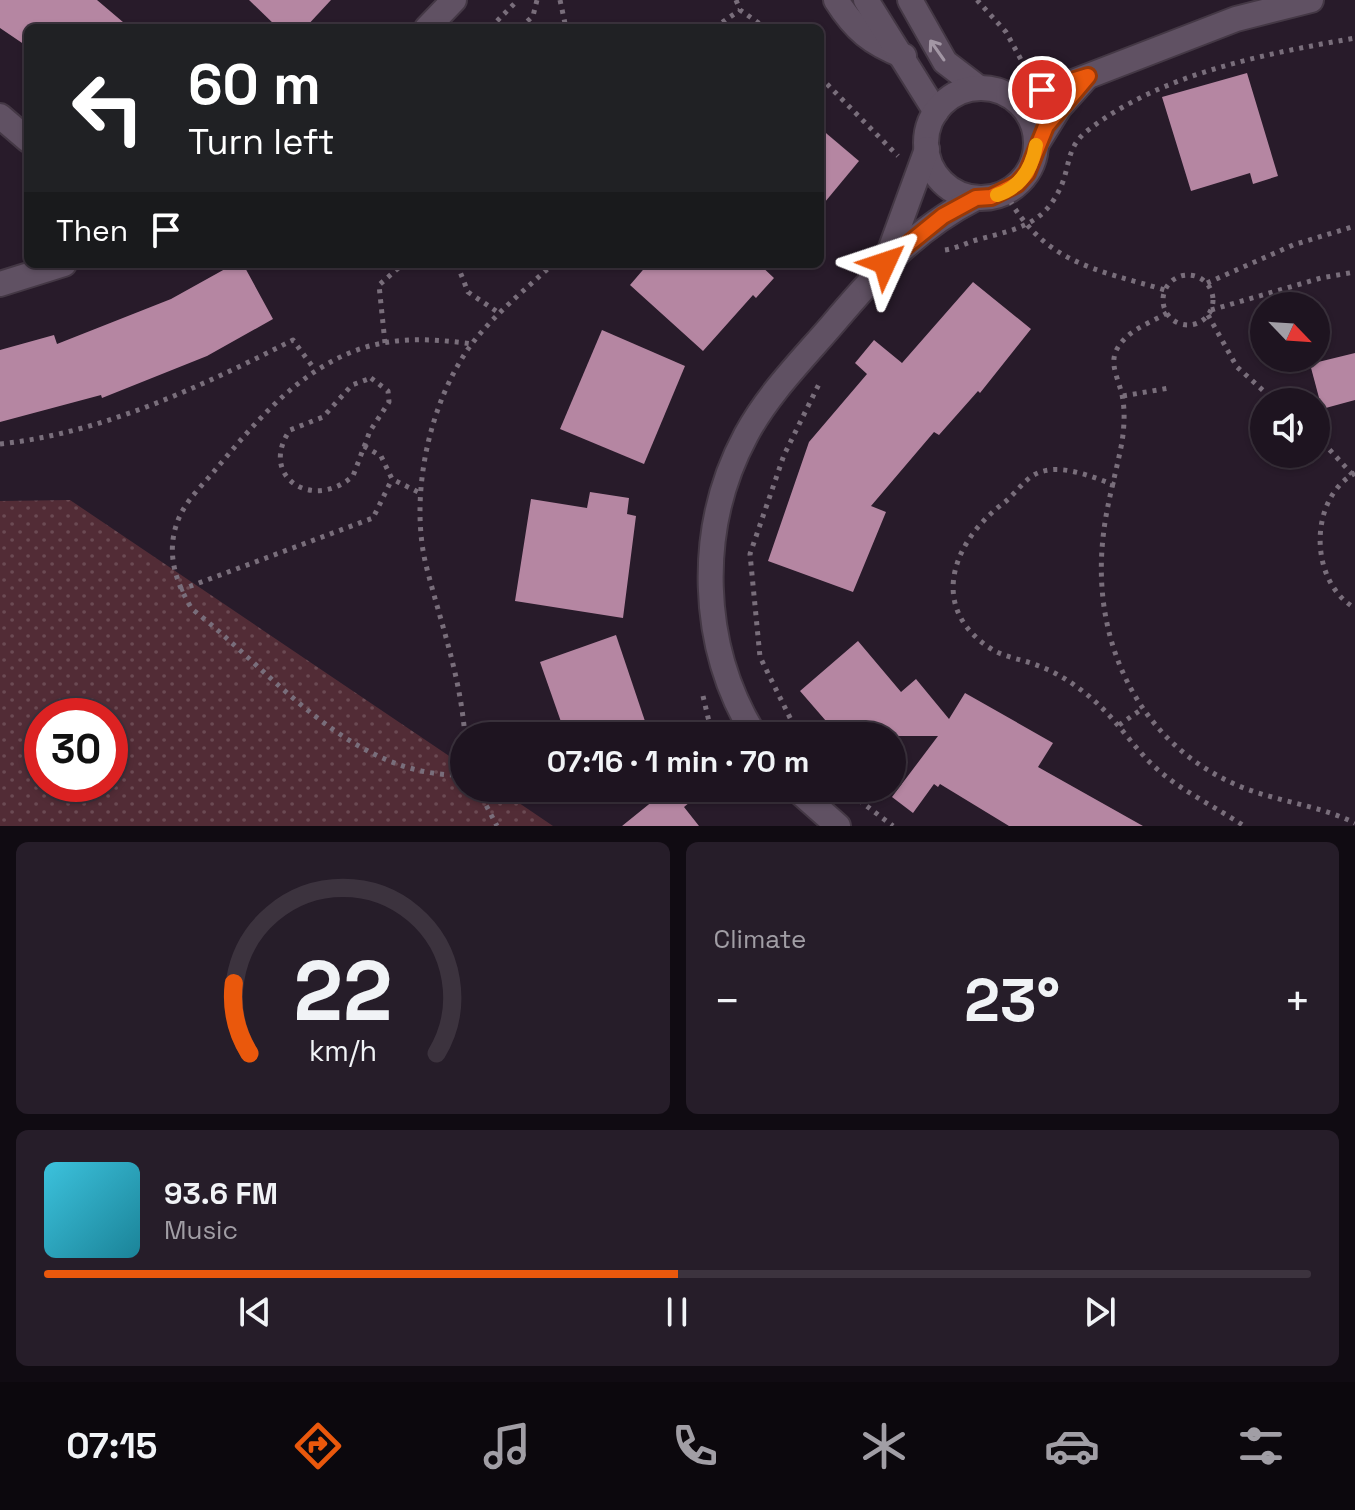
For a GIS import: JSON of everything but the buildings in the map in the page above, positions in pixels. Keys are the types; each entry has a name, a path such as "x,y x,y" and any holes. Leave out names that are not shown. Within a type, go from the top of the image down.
{"street":[{"path":"431,24 454,0"},
{"path":"836,0 851,25 867,40 904,56"},
{"path":"866,0 904,56 936,112"},
{"path":"910,0 945,62 979,88 1008,95 1042,90 1088,76 1236,19 1311,0"},
{"path":"748,722 724,671 713,623 712,550 727,479 746,434 773,393 885,263 927,226 976,198 1005,192 1027,173 1036,145 1059,108 1088,76"},
{"path":"885,263 919,176 927,149 927,136 936,112 955,95 979,88"},
{"path":"1008,95 1029,116 1036,145"},
{"path":"0,116 24,137"},
{"path":"927,149 938,177 949,187 976,198"},
{"path":"0,284 51,268"},
{"path":"811,802 838,826"}],"path":[{"path":"494,24 518,0"},
{"path":"524,24 533,16 537,0"},
{"path":"560,0 565,24"},
{"path":"736,0 740,10 760,24"},
{"path":"977,0 1006,32 1042,90"},
{"path":"720,24 740,10"},
{"path":"942,251 1027,227 1051,203 1062,184 1070,149 1086,132 1147,93 1273,52 1355,38"},
{"path":"824,81 919,176"},
{"path":"1005,192 1027,227 1043,243 1075,263 1165,290"},
{"path":"1207,283 1293,245 1355,226"},
{"path":"385,343 379,285 398,268"},
{"path":"459,268 468,292 499,313"},
{"path":"463,722 452,650 426,568 422,494 437,417 449,386 472,344 499,313 549,268"},
{"path":"1260,388 1237,367 1209,312 1212,292 1207,283 1184,275 1169,283 1165,290 1167,313 1173,321 1191,325 1209,312 1321,278 1355,272"},
{"path":"1167,313 1132,332 1116,351 1113,375 1123,396 1125,423 1103,538 1102,597 1112,649 1142,709 1187,755 1228,782 1305,803 1355,823"},
{"path":"450,774 421,772 394,765 345,739 192,609 180,590 173,567 172,544 177,522 189,501 259,418 315,370 349,353 385,343 428,338 472,344"},
{"path":"0,444 53,436 144,407 293,340 315,370"},
{"path":"371,378 388,391 389,402 364,446 353,476 323,493 311,492 291,482 281,463 283,440 290,430 323,417 352,385 371,378"},
{"path":"792,722 760,657 750,554 784,455 821,380"},
{"path":"1123,396 1169,388"},
{"path":"364,446 381,456 392,479 422,494"},
{"path":"1330,450 1353,474 1341,484 1326,507 1321,532 1321,562 1329,585 1355,608"},
{"path":"1115,485 1067,470 1042,472 1029,478 974,528 955,565 953,585 961,615 980,640 997,652 1042,667 1068,680 1119,725 1158,770 1244,826"},
{"path":"180,590 373,518 392,479"},
{"path":"1119,725 1142,709"},
{"path":"484,802 497,826"},
{"path":"861,802 893,826"}],"shaded area":[{"path":"70,500 450,757 450,802 518,802 553,826 0,826 0,501"}],"slow traffic":[{"path":"997,195 1017,184 1027,173 1036,145"}],"route":[{"path":"885,263 913,237 943,216 976,198 991,197 1017,184 1027,173 1046,126 1072,91 1088,76 1042,90"}]}
